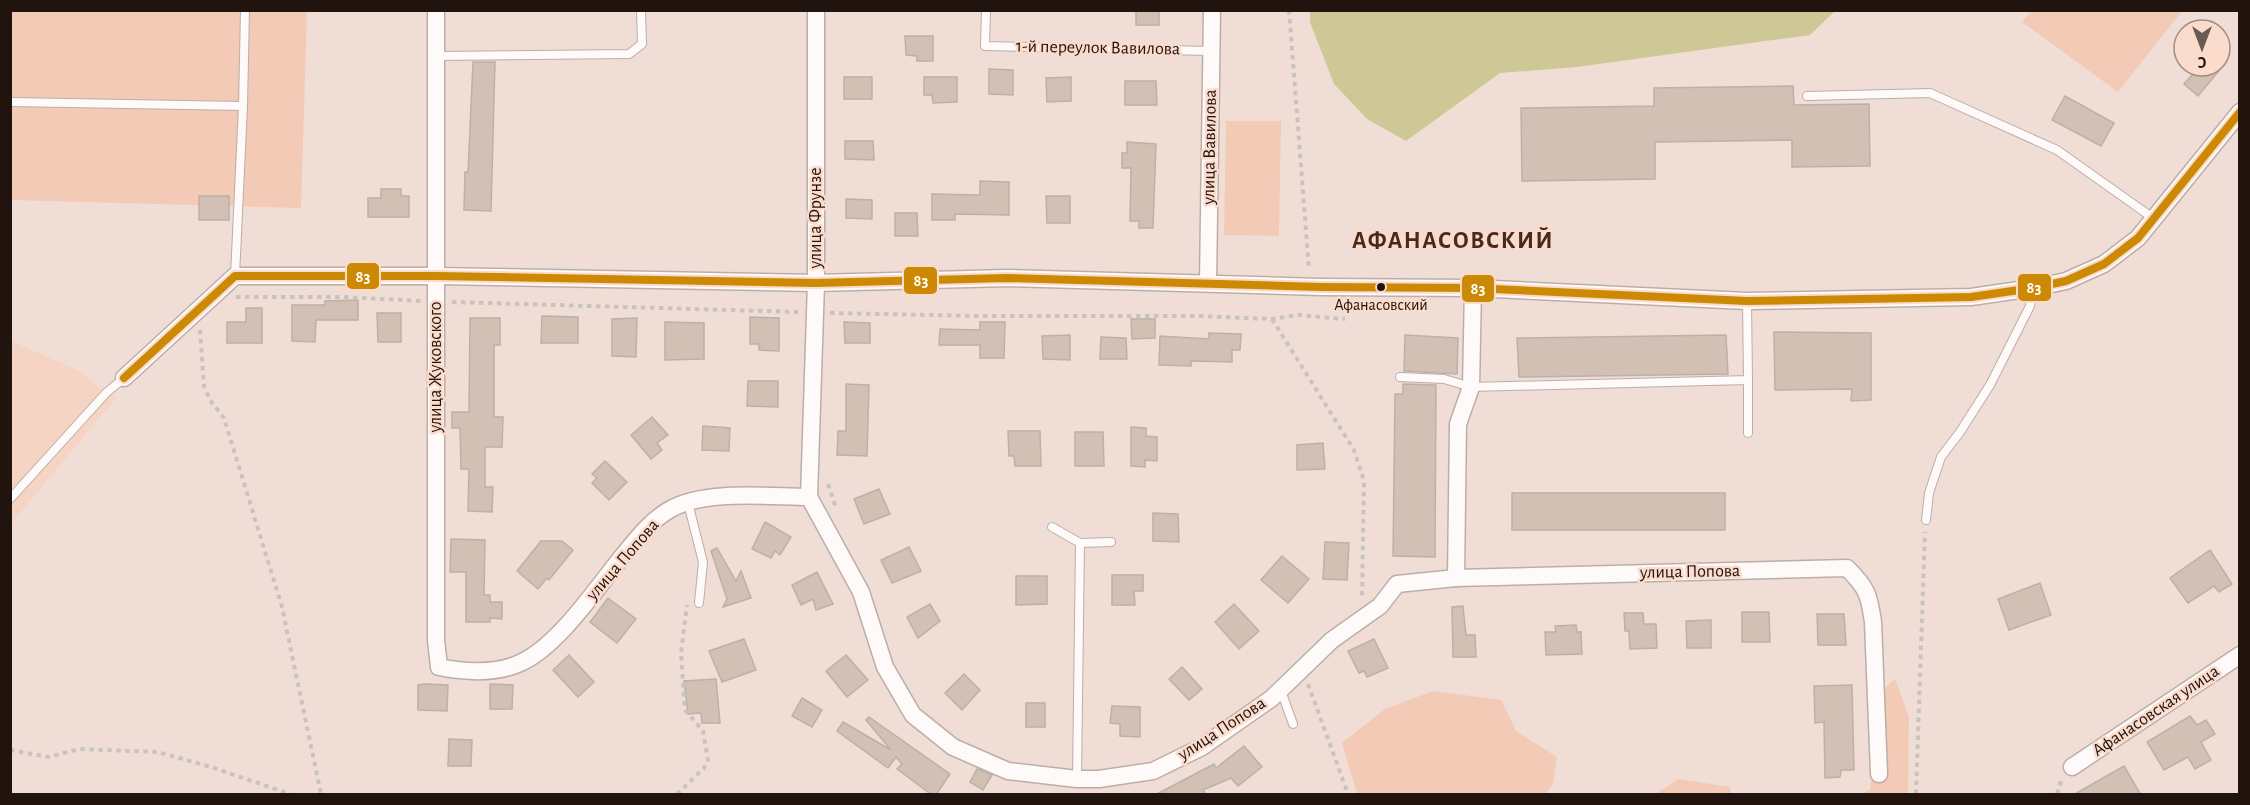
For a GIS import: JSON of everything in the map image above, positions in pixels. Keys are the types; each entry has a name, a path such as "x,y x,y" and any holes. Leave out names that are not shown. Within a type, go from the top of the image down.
{"street":[{"name":"улица Жуковского","path":"436,10 436,651"},
{"name":"улица Фрунзе","path":"809,497 820,312 816,283 816,10"},
{"name":"улица Вавилова","path":"1208,283 1212,10"},
{"path":"124,378 235,276 437,276 816,283 1007,278 1473,288 1747,302 1971,297 2033,288 2066,280 2104,264 2138,238 2240,112"},
{"path":"1456,578 1458,424 1471,387 1473,288"},
{"name":"улица Попова","path":"436,651 439,668 458,671 494,670 520,663 544,649 646,527 671,509 710,496 809,497 861,592 885,667 913,715 953,747 1008,771 1099,778 1153,771 1202,747 1272,698 1332,640 1380,606 1397,584 1456,578 1847,568 1864,586 1872,610 1880,774"},
{"name":"Афанасовская улица","path":"2072,767 2240,655"}],"lane":[{"path":"235,276 245,10"},
{"path":"436,56 628,54 642,44 642,10"},
{"name":"1-й переулок Вавилова","path":"986,10 985,46 1211,51"},
{"path":"1807,96 1930,93 2057,150 2153,218"},
{"path":"10,102 243,106"},
{"path":"1926,520 1929,493 1941,457 1990,385 2030,306 2033,288"},
{"path":"1747,302 1748,433"},
{"path":"1400,377 1444,379 1471,387 1748,380"},
{"path":"10,499 106,393 124,378"},
{"path":"688,503 703,562 699,603"},
{"path":"1052,527 1080,543 1111,542"},
{"path":"1077,778 1080,543"},
{"path":"1280,688 1293,724"}],"path":[{"path":"1289,10 1310,286"},
{"path":"234,297 343,297 436,302 979,316 1197,316 1272,319 1298,315 1345,319"},
{"path":"189,319 201,331 204,386 210,400 224,418 282,607 321,795"},
{"path":"1272,319 1354,450 1364,481 1362,602"},
{"path":"825,476 837,508"},
{"path":"1916,795 1926,520"},
{"path":"676,795 704,768 708,760 703,731 685,710 681,653 687,602"},
{"path":"1313,678 1308,684 1348,795"},
{"path":"10,750 49,757 79,749 158,752 212,767 290,795"}],"shaded area":[{"path":"1310,10 1835,11 1810,35 1577,67 1500,73 1406,141 1367,119 1334,84 1310,22"},
{"path":"2031,10 2182,11 2176,18 2172,18 2172,24 2118,92 2022,22"},
{"path":"11,11 307,11 301,208 11,200"},
{"path":"1226,121 1281,121 1279,236 1224,235"},
{"path":"11,341 80,371 106,393 116,398 11,524"},
{"path":"1895,679 1909,717 1908,794 1861,794 1870,790 1878,694"},
{"path":"1433,691 1501,700 1516,731 1557,757 1553,784 1545,794 1357,794 1342,743 1385,709"},
{"path":"1678,779 1730,787 1731,794 1656,794"}],"building":[{"path":"1136,10 1159,10 1159,25 1136,25"},
{"path":"905,36 933,36 933,61 917,61 917,56 906,55"},
{"path":"473,62 495,62 491,211 464,210"},
{"path":"989,69 1013,70 1013,95 989,94"},
{"path":"844,77 872,77 872,99 844,99"},
{"path":"924,77 957,77 957,102 933,103 932,95 924,95"},
{"path":"1071,77 1071,101 1047,102 1046,78"},
{"path":"2189,78 2213,78 2198,96 2184,84"},
{"path":"1125,81 1156,81 1157,105 1125,105"},
{"path":"1793,86 1794,105 1869,104 1870,166 1792,167 1792,140 1655,142 1655,179 1522,181 1521,108 1654,106 1654,88"},
{"path":"2065,96 2114,123 2101,146 2052,120"},
{"path":"845,141 873,141 874,160 845,159"},
{"path":"1127,142 1156,144 1153,228 1139,228 1139,221 1130,221 1131,168 1122,168 1122,153 1127,153"},
{"path":"980,181 1009,182 1009,215 955,214 955,220 932,220 932,194 980,195"},
{"path":"381,189 401,189 401,196 409,196 409,217 368,217 368,198 381,198"},
{"path":"199,196 229,196 229,220 199,220"},
{"path":"1046,196 1070,196 1070,223 1047,223"},
{"path":"846,199 872,200 872,219 846,218"},
{"path":"895,213 917,213 918,236 895,236"},
{"path":"358,300 358,320 316,320 315,342 292,341 292,305 325,305 325,301"},
{"path":"246,308 262,308 262,343 227,343 227,322 246,322"},
{"path":"377,313 401,313 401,342 378,342"},
{"path":"542,316 578,317 578,343 541,343"},
{"path":"750,317 779,318 779,351 759,350 759,344 750,344"},
{"path":"470,318 500,318 500,345 494,345 494,417 503,417 502,447 485,447 485,487 493,487 492,512 468,511 469,469 461,469 460,428 452,428 452,412 469,412"},
{"path":"637,318 636,357 612,356 612,319"},
{"path":"1131,319 1155,319 1155,338 1132,339"},
{"path":"665,322 704,323 704,359 665,360"},
{"path":"844,322 870,323 870,343 845,343"},
{"path":"980,322 1005,322 1004,358 980,358 980,345 939,345 940,329 980,330"},
{"path":"1774,332 1871,333 1871,400 1851,401 1852,389 1775,390"},
{"path":"1209,333 1241,334 1240,350 1232,350 1232,362 1191,361 1191,366 1159,365 1160,336 1209,339"},
{"path":"1070,335 1070,360 1043,359 1042,336"},
{"path":"1405,335 1458,338 1457,374 1404,371"},
{"path":"1726,335 1728,374 1519,377 1517,338"},
{"path":"1101,337 1126,338 1127,359 1100,359"},
{"path":"748,381 778,381 778,407 747,406"},
{"path":"846,384 869,385 867,456 837,455 838,431 846,431"},
{"path":"1403,384 1436,385 1435,557 1393,556 1395,394 1403,394"},
{"path":"652,417 668,435 657,443 662,450 651,459 631,435"},
{"path":"703,426 730,428 729,451 702,450"},
{"path":"1131,427 1146,428 1146,436 1157,437 1157,461 1145,460 1145,467 1131,466"},
{"path":"1008,431 1040,431 1041,466 1015,466 1014,456 1009,456"},
{"path":"1075,432 1103,432 1104,466 1075,466"},
{"path":"1323,443 1325,469 1297,470 1297,445"},
{"path":"605,461 627,482 609,500 592,483 597,478 592,474"},
{"path":"879,489 890,514 864,524 854,499"},
{"path":"1512,493 1725,493 1725,530 1512,530"},
{"path":"1153,513 1178,514 1179,542 1153,541"},
{"path":"765,522 791,537 780,555 775,551 771,558 752,549"},
{"path":"451,539 485,540 484,595 490,595 490,602 502,602 502,619 490,618 490,622 466,622 466,572 450,572"},
{"path":"541,541 562,541 573,550 549,580 547,578 538,589 517,571"},
{"path":"1325,542 1349,543 1347,580 1323,579"},
{"path":"909,547 921,571 892,583 881,560"},
{"path":"717,548 736,581 741,571 751,598 723,607 727,599 711,551"},
{"path":"2210,550 2232,584 2219,592 2214,586 2188,603 2170,578"},
{"path":"1282,556 1309,579 1288,603 1261,580"},
{"path":"817,572 833,604 816,610 813,599 801,605 792,585"},
{"path":"1112,575 1143,575 1143,591 1134,591 1135,605 1112,605"},
{"path":"1016,576 1047,576 1047,604 1016,605"},
{"path":"2040,583 2051,615 2009,630 1998,599"},
{"path":"608,598 636,619 617,643 590,622"},
{"path":"930,604 940,621 918,638 907,617"},
{"path":"1234,604 1259,631 1239,649 1215,622"},
{"path":"1463,606 1466,635 1475,635 1476,657 1453,657 1452,607"},
{"path":"1742,612 1769,612 1770,642 1742,642"},
{"path":"1624,613 1643,613 1644,624 1656,624 1657,648 1630,649 1629,631 1625,631"},
{"path":"1817,614 1844,614 1846,645 1818,645"},
{"path":"1711,620 1711,648 1687,648 1686,621"},
{"path":"1576,625 1577,632 1581,632 1582,654 1546,655 1545,632 1556,632 1555,626"},
{"path":"744,639 756,670 722,682 709,651"},
{"path":"1374,639 1388,668 1367,677 1364,671 1359,673 1348,651"},
{"path":"569,655 594,682 578,697 553,670"},
{"path":"846,655 868,680 847,697 826,671"},
{"path":"1182,667 1202,689 1189,700 1169,679"},
{"path":"964,674 980,690 962,710 945,693"},
{"path":"716,679 720,723 702,723 701,713 688,714 684,681"},
{"path":"490,684 513,685 512,709 490,709"},
{"path":"418,685 448,685 447,711 418,710"},
{"path":"1852,685 1854,770 1841,770 1840,777 1825,778 1824,722 1815,723 1814,686"},
{"path":"802,698 822,710 812,727 792,716"},
{"path":"1026,703 1045,703 1045,727 1026,727"},
{"path":"1112,706 1140,707 1140,737 1120,736 1120,724 1110,723"},
{"path":"2190,716 2197,725 2206,720 2215,734 2201,742 2211,760 2195,769 2188,757 2164,770 2147,742"},
{"path":"869,717 950,774 936,795 932,795 897,769 902,764 896,757 888,768 837,731 843,722 891,750 866,720"},
{"path":"449,739 472,740 471,766 448,766"},
{"path":"1244,746 1262,767 1238,786 1231,778 1203,790 1206,795 1155,795 1214,764 1216,768"},
{"path":"2124,766 2141,795 2073,795"},
{"path":"977,769 992,775 983,790 970,782"}],"transit line":[{"name":"83","path":"124,378 235,276 437,276 816,283 1007,278 1321,287 1473,288 1747,301 1971,297 2066,281 2104,264 2138,238 2240,112"}],"place":[{"name":"Афанасовский","path":"1381,287"}],"district":[{"name":"АФАНАСОВСКИЙ","path":"1453,241"}]}
